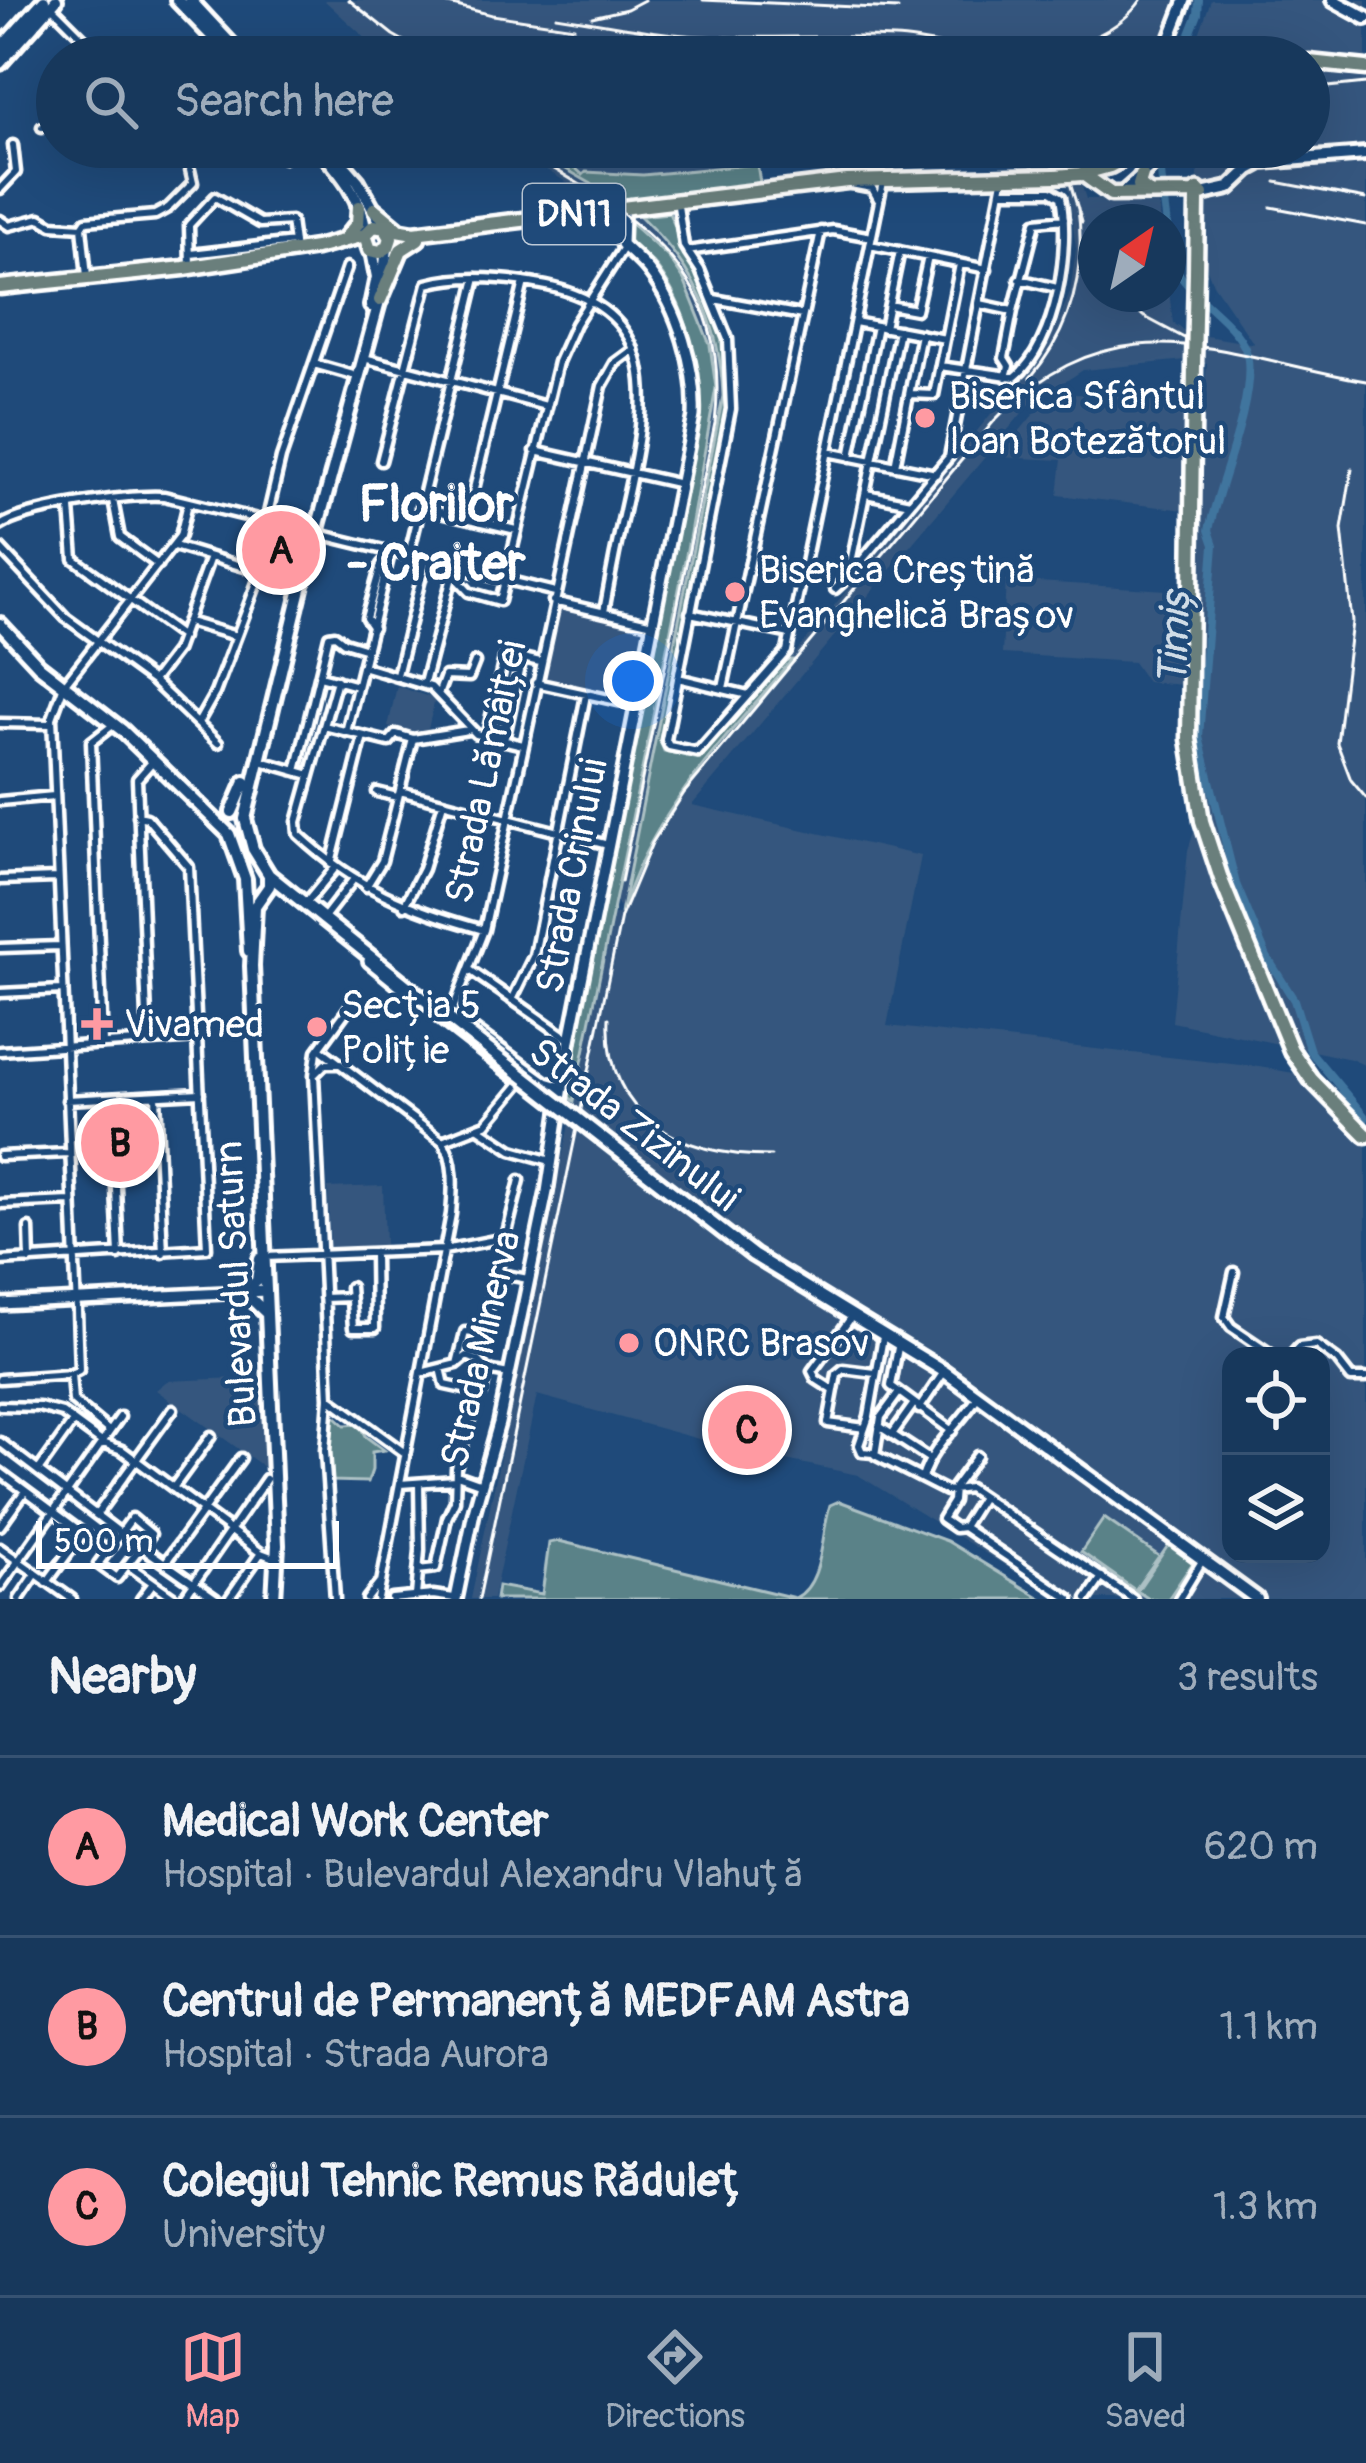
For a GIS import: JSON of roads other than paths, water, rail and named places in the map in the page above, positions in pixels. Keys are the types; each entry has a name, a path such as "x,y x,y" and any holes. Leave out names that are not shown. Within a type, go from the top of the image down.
{"main road":[{"path":"177,0 208,36"},
{"path":"190,0 223,36"},
{"path":"1333,0 1366,18"},
{"path":"0,49 48,2"},
{"path":"0,63 48,2"},
{"path":"1330,64 1366,68"},
{"path":"1330,157 1366,154"},
{"path":"0,615 226,832 240,834 376,281 359,207 335,168"},
{"path":"347,168 391,238 380,301"},
{"name":"DN11","path":"384,227 413,236 847,182 1003,184 1103,168"},
{"path":"1109,168 1104,181 1120,193"},
{"path":"1082,174 1110,194 1198,195 1229,188 1251,168"},
{"path":"1142,176 1139,186 1153,193"},
{"path":"1198,195 1189,739 1202,821 1291,1050 1311,1079 1366,1135"},
{"name":"DN11","path":"388,247 413,236 683,204"},
{"path":"343,241 358,223 359,207"},
{"path":"226,832 223,820 243,793 303,551 380,301 401,250 413,236 374,208"},
{"path":"368,242 372,227 384,227"},
{"path":"316,248 343,241 388,247"},
{"path":"0,287 87,279 295,246 368,242"},
{"path":"288,526 303,551"},
{"path":"0,624 33,660 129,727 208,808 246,823 253,850 267,873"},
{"name":"Bulevardul Saturn","path":"226,832 239,854 245,881 252,966"},
{"path":"245,881 254,869 267,873"},
{"name":"Bulevardul Saturn","path":"267,873 265,891 255,910 252,966 278,1558 274,1593"},
{"name":"Strada Zizinului","path":"267,873 321,921 745,1250 945,1372 1257,1599"},
{"name":"Strada Zizinului","path":"245,881 250,891 265,891 300,904"},
{"path":"265,1252 257,1281 244,1292 268,1316"}],"street":[{"path":"1171,36 1185,0"},
{"path":"48,2 81,36"},
{"path":"0,189 16,172 13,145"},
{"path":"1120,193 1149,168"},
{"path":"0,220 9,226 40,218 52,225 82,227 89,220 152,216 168,208 193,182 190,170"},
{"path":"683,204 688,251 714,299 728,339 731,409 667,744 700,752 786,654 883,180"},
{"path":"847,182 872,188 879,202"},
{"path":"835,589 949,457 967,370 987,269 1003,184 1055,191 1062,200 1065,246 1058,288 1036,350 1020,374 1009,378 967,370 940,366"},
{"path":"190,260 189,223 215,197 260,223 291,221 295,246"},
{"path":"454,570 469,592 500,601 563,348 624,247 622,213"},
{"path":"1009,378 1004,358 1036,222 1064,219"},
{"path":"82,227 87,279"},
{"path":"688,251 821,231 987,269"},
{"path":"723,688 821,231"},
{"name":"Strada Crinului","path":"558,1110 694,416 690,370 664,296 645,266 624,247"},
{"path":"850,457 900,251"},
{"path":"889,305 916,310 928,257"},
{"path":"910,394 932,397 960,264"},
{"path":"266,522 281,458 347,268"},
{"path":"409,555 476,278"},
{"path":"381,460 427,284 476,278 524,282 590,300 620,322 634,349 643,404 604,612"},
{"path":"1019,279 1058,288"},
{"path":"467,518 524,282"},
{"path":"714,299 802,315"},
{"path":"980,304 1013,311"},
{"path":"854,322 945,339"},
{"path":"848,577 899,330"},
{"path":"895,466 921,334"},
{"name":"Strada Lămâiței","path":"451,1014 484,930 554,596 606,378 634,349"},
{"path":"364,358 546,406"},
{"path":"314,364 352,375"},
{"path":"536,452 681,484"},
{"path":"830,453 936,474"},
{"path":"866,494 910,503"},
{"path":"0,526 23,515 147,495 505,579 653,624"},
{"path":"113,500 118,534 158,565"},
{"path":"0,1378 79,1370 52,724 66,683 182,533 188,503"},
{"path":"420,507 517,530"},
{"path":"70,508 74,559 182,637"},
{"path":"174,546 295,582"},
{"path":"0,548 40,595 153,681 218,743"},
{"path":"346,732 391,553"},
{"path":"153,681 174,655 210,556"},
{"path":"398,675 426,559"},
{"path":"424,683 454,570"},
{"path":"198,724 206,715 261,572"},
{"path":"690,613 790,634"},
{"path":"188,622 236,636"},
{"path":"296,770 331,634 367,649"},
{"path":"486,738 503,660 510,655 540,662"},
{"path":"504,741 522,657"},
{"path":"439,692 445,676 469,677 475,662"},
{"path":"362,667 424,683 439,692 470,729 486,738 523,745"},
{"path":"320,676 358,686"},
{"path":"678,678 748,695"},
{"path":"337,680 297,822 298,834 333,866 366,887 404,906 484,930"},
{"path":"536,683 636,705"},
{"path":"512,1000 534,955 586,695"},
{"path":"310,715 322,718 324,726"},
{"path":"0,723 52,724"},
{"path":"103,1043 91,742 114,723"},
{"path":"324,726 389,742 396,734 413,739 470,729"},
{"path":"300,904 333,866 363,736"},
{"path":"366,887 382,861 413,739"},
{"path":"258,760 310,775"},
{"path":"148,1040 137,779 153,761"},
{"path":"377,792 443,803 608,844"},
{"path":"0,802 54,796"},
{"path":"404,906 423,869 443,803"},
{"path":"0,1262 206,1249 190,867 147,818 138,816"},
{"path":"0,880 57,878"},
{"path":"321,921 353,880"},
{"path":"0,948 60,946"},
{"name":"Strada Zizinului","path":"358,949 451,1014"},
{"name":"Strada Zizinului","path":"358,949 378,970 558,1110"},
{"path":"470,970 570,1040"},
{"path":"0,993 62,990"},
{"path":"334,1599 314,1063 319,1048 350,1006"},
{"path":"451,1014 530,1071 563,1088"},
{"path":"0,1051 197,1038"},
{"path":"319,1048 442,1141 449,1152 452,1206 378,1599"},
{"path":"314,1075 325,1064 342,1064"},
{"path":"522,1082 530,1071"},
{"name":"Strada Zizinului","path":"522,1082 479,1128 512,1150 551,1161"},
{"path":"67,1100 200,1093"},
{"path":"156,1096 163,1253"},
{"path":"112,1098 119,1255"},
{"name":"Strada Minerva","path":"456,1599 509,1374 558,1110"},
{"path":"442,1141 479,1128"},
{"path":"0,1156 68,1153"},
{"path":"457,1364 465,1332 482,1334 520,1180"},
{"path":"0,1204 71,1201"},
{"path":"28,1228 30,1260"},
{"path":"265,1252 322,1255 445,1250 504,1238"},
{"path":"324,1298 350,1292 352,1328 375,1328 374,1253"},
{"path":"1234,1272 1224,1317 1261,1347"},
{"path":"496,1273 528,1279"},
{"path":"0,1304 266,1291"},
{"path":"834,1390 812,1371 853,1315"},
{"path":"884,1333 860,1450 953,1492 965,1487 1132,1599"},
{"path":"898,1342 890,1382 898,1394 952,1431"},
{"path":"421,1372 471,1356 487,1370 509,1374"},
{"path":"1330,1356 1351,1378 1366,1378"},
{"path":"441,1368 445,1385 480,1393"},
{"path":"865,1428 828,1424 834,1390 843,1369 875,1373"},
{"path":"418,1570 436,1568 455,1501 455,1478 487,1370"},
{"path":"893,1433 945,1372"},
{"path":"71,1374 74,1401 106,1424 110,1433"},
{"path":"62,1413 71,1394"},
{"path":"874,1453 883,1414 898,1394"},
{"path":"922,1478 928,1458 978,1396"},
{"path":"329,1398 405,1453"},
{"path":"0,1406 62,1413 261,1553 278,1558"},
{"path":"96,1515 173,1409"},
{"path":"0,1587 120,1417"},
{"path":"38,1471 73,1422"},
{"path":"879,1426 928,1458"},
{"path":"173,1488 211,1436"},
{"path":"0,1442 120,1533"},
{"path":"977,1456 942,1519 955,1528 963,1527 1070,1599"},
{"path":"165,1563 242,1458"},
{"path":"1,1474 106,1551"},
{"path":"400,1484 455,1478 482,1484"},
{"path":"128,1565 180,1599 266,1479"},
{"path":"416,1595 419,1484"},
{"path":"0,1526 25,1491"},
{"path":"963,1527 982,1497"},
{"path":"134,1518 152,1532 142,1547 119,1577 99,1567 106,1551 134,1518"},
{"path":"47,1582 82,1533"},
{"path":"142,1547 216,1599"},
{"path":"0,1549 72,1599"},
{"path":"229,1599 261,1553"},
{"path":"1179,1599 1204,1558"},
{"path":"19,1599 36,1574"},
{"path":"367,1599 381,1576"},
{"path":"1087,1599 1102,1577"},
{"path":"141,1599 153,1583"},
{"path":"274,1593 284,1599"},
{"path":"392,1599 416,1595 456,1599"}],"waterway":[{"name":"Timiș","path":"1189,36 1199,0"},
{"name":"Timiș","path":"1161,168 1175,265 1188,285 1230,326 1248,360 1240,422 1209,530 1214,545 1199,737 1236,884 1267,957 1294,1000 1310,1051 1366,1118"}],"railway":[{"path":"349,0 395,36"},
{"path":"433,0 492,15 574,27"},
{"path":"592,17 644,0"},
{"path":"703,0 898,9"},
{"path":"1096,36 1121,21 1141,0"},
{"path":"556,16 711,36"},
{"path":"1330,87 1366,83"},
{"path":"551,168 599,197 666,253 691,286 708,324 716,370 715,423 621,882"},
{"path":"1065,168 1078,209"},
{"path":"1276,182 1366,199"},
{"path":"1271,207 1366,225"},
{"path":"1030,378 1066,319 1078,269"},
{"path":"1139,312 1188,340"},
{"path":"479,1599 621,917 652,843 684,793 995,420 1040,382 1083,358 1127,346 1171,344 1366,381"},
{"path":"1352,469 1342,529 1352,622 1337,743 1351,780 1366,798"},
{"path":"609,1018 611,1053 620,1082 635,1106 655,1124 707,1148 771,1156"}],"place":[{"name":"Biserica Sfântul Ioan Botezătorul","path":"925,418"},
{"name":"Medical Work Center","path":"281,550"},
{"name":"Biserica Creștină Evanghelică Brașov","path":"735,592"},
{"name":"Vivamed","path":"97,1024"},
{"name":"Secția 5 Poliție","path":"317,1027"},
{"name":"Centrul de Permanență MEDFAM Astra","path":"120,1143"},
{"name":"ONRC Brasov","path":"629,1343"},
{"name":"Colegiul Tehnic Remus Răduleț","path":"747,1430"}],"district":[{"name":"Florilor - Craiter","path":"436,534"}]}
